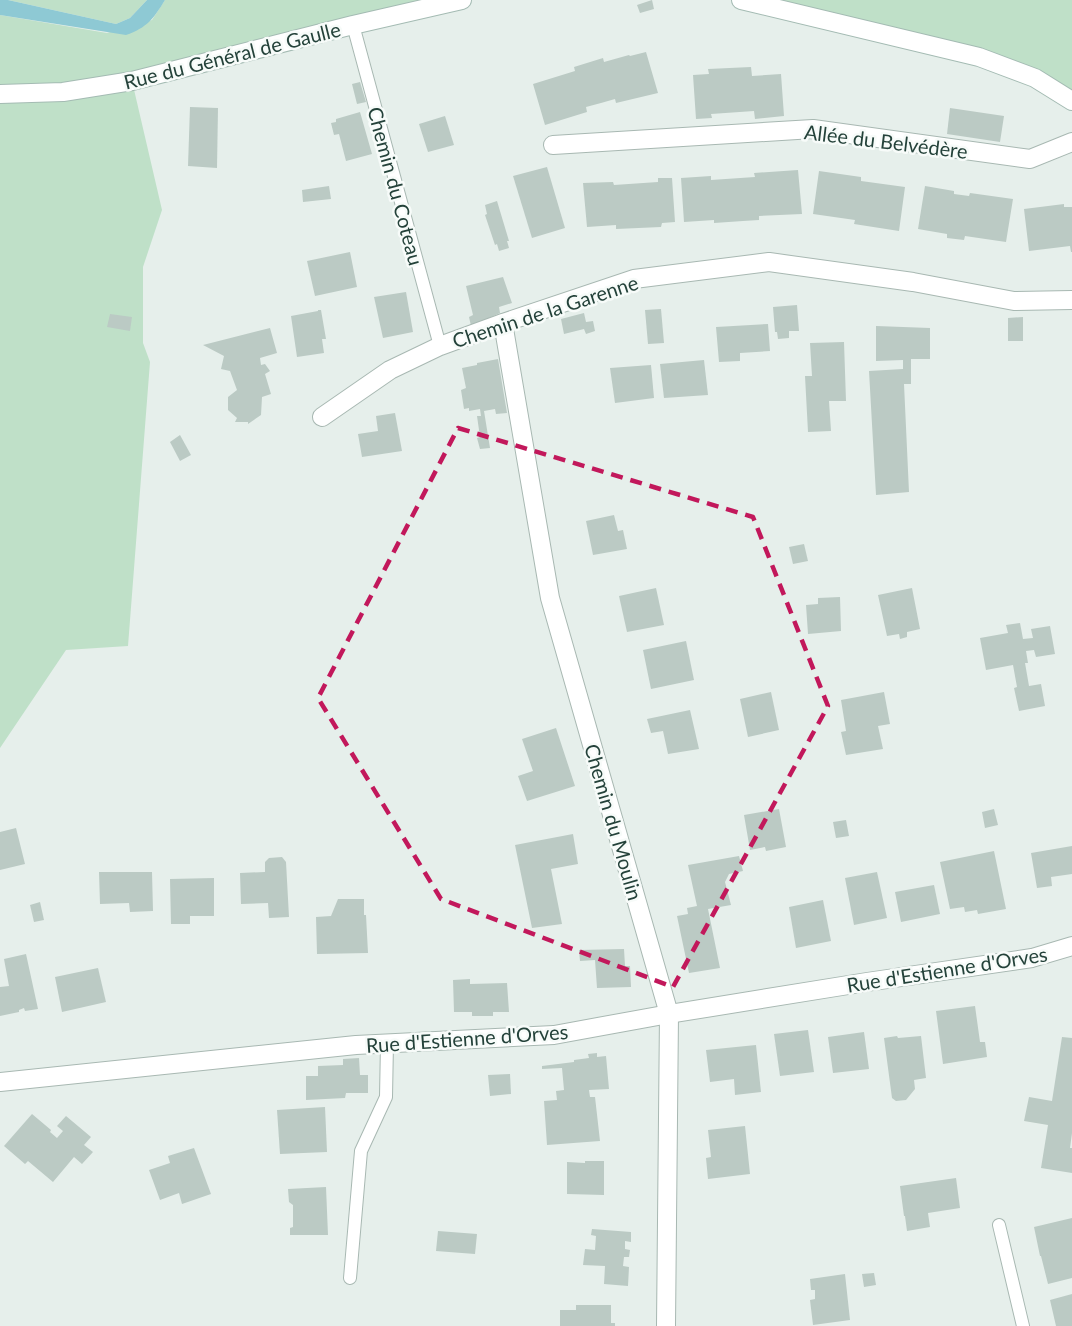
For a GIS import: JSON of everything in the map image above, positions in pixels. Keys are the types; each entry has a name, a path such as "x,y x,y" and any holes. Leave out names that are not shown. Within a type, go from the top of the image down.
{"street":[{"name":"Rue du Général de Gaulle","path":"0,94 63,92 132,81 352,25 462,0"},
{"path":"741,0 979,57 1035,78 1072,101"},
{"name":"Allée du Belvédère","path":"553,145 813,129 1030,159 1072,142"},
{"name":"Chemin de la Garenne","path":"322,417 390,370 440,346 634,279 769,262 913,282 1014,301 1072,300"},
{"name":"Chemin du Moulin","path":"503,323 550,598 669,1014 666,1326"},
{"name":"Rue d'Estienne d'Orves","path":"0,1082 356,1045 554,1035 867,982 1032,958 1072,946"}],"lane":[{"name":"Chemin du Coteau","path":"352,25 440,346"},
{"path":"350,1278 361,1151 386,1097 387,1043"},
{"path":"999,1225 1023,1326"}],"highlighted area":[{"path":"458,428 753,517 828,706 673,987 441,899 318,698"}],"green space":[{"path":"8,0 147,0 130,18 116,24"},
{"path":"165,0 462,0 132,81 162,210 143,267 143,343 150,362 128,646 66,650 0,748 0,15 107,33 152,20"},
{"path":"741,0 1072,0 1072,101 1035,78"}],"water":[{"path":"0,0 116,24 130,18 147,0 165,0 149,22 126,35 0,15"}],"building":[{"path":"652,0 654,9 640,13 637,5"},
{"path":"646,52 658,93 616,103 615,99 586,107 587,112 545,125 533,84 575,71 574,67 603,58 604,62"},
{"path":"751,67 752,76 781,74 784,116 755,119 754,111 711,114 712,118 696,119 693,75 709,74 708,69"},
{"path":"360,82 366,102 357,104 352,84"},
{"path":"190,107 218,108 217,168 188,166"},
{"path":"950,108 1004,116 1000,142 947,134"},
{"path":"360,112 372,154 346,161 339,134 334,135 331,123 336,122 336,119"},
{"path":"445,116 454,145 428,152 419,124"},
{"path":"547,167 565,228 532,238 513,176"},
{"path":"798,170 802,214 759,216 759,220 684,222 681,178 711,176 711,180 755,177 754,173"},
{"path":"819,171 861,177 861,181 905,187 899,231 854,224 855,220 813,214"},
{"path":"658,178 672,178 675,222 662,223 661,227 616,229 616,225 587,227 583,183 613,182 614,185 658,182"},
{"path":"329,186 331,199 303,202 302,190"},
{"path":"925,186 954,191 954,194 969,196 970,193 1013,199 1006,242 965,236 964,240 947,238 947,234 918,229"},
{"path":"497,201 509,241 507,241 509,248 499,251 485,215 487,214 485,205"},
{"path":"1064,204 1064,207 1072,207 1072,252 1070,246 1029,251 1024,209"},
{"path":"350,252 357,287 315,296 307,261"},
{"path":"503,277 512,303 499,307 500,313 471,326 469,317 473,315 466,286"},
{"path":"406,292 413,332 383,338 374,297"},
{"path":"797,305 799,331 789,331 789,338 778,339 777,332 775,332 773,307"},
{"path":"661,309 664,343 648,344 645,310"},
{"path":"321,310 326,339 322,339 324,353 297,357 291,316"},
{"path":"584,313 586,322 593,321 595,331 586,334 584,329 564,334 561,319"},
{"path":"110,314 132,317 130,331 107,327"},
{"path":"1023,317 1023,341 1008,341 1008,318"},
{"path":"768,324 770,351 740,353 740,361 719,362 716,327"},
{"path":"876,326 930,328 930,359 911,359 911,384 904,384 909,492 876,495 869,371 903,369 903,360 876,361"},
{"path":"270,328 277,353 260,358 261,365 265,364 270,371 265,374 271,394 262,397 261,415 248,424 248,422 235,422 237,418 228,410 228,397 237,390 230,371 221,369 224,356 203,345"},
{"path":"844,342 846,401 829,401 831,431 808,432 805,376 812,376 810,343"},
{"path":"498,359 507,413 496,414 495,409 484,411 490,448 480,449 477,438 480,437 477,416 481,416 480,409 469,411 469,408 464,409 461,390 466,388 462,368"},
{"path":"704,360 708,395 664,398 660,364"},
{"path":"651,365 654,398 615,403 610,368"},
{"path":"395,413 402,451 362,457 358,434 378,431 376,416"},
{"path":"180,435 191,455 180,461 170,442"},
{"path":"614,515 618,531 623,530 627,549 593,555 586,521"},
{"path":"804,544 808,561 793,564 789,547"},
{"path":"656,588 664,625 627,632 619,596"},
{"path":"912,588 920,629 907,632 907,637 900,639 899,634 887,636 878,595"},
{"path":"840,597 841,631 808,634 806,605 818,604 818,598"},
{"path":"1020,623 1023,639 1033,638 1031,629 1050,626 1055,654 1036,657 1034,650 1026,651 1028,663 1025,663 1029,686 1041,684 1045,706 1019,711 1014,688 1017,687 1013,665 986,670 980,638 1008,633 1006,625"},
{"path":"686,641 694,680 651,689 643,650"},
{"path":"771,692 779,730 748,737 740,699"},
{"path":"884,692 890,724 878,726 883,749 846,755 841,732 846,731 841,700"},
{"path":"690,710 699,749 668,754 663,731 651,733 647,719"},
{"path":"556,728 575,786 527,801 518,776 533,771 522,739"},
{"path":"779,809 786,847 766,851 765,847 750,850 744,815"},
{"path":"994,809 998,825 985,828 982,812"},
{"path":"846,820 849,836 836,838 833,822"},
{"path":"16,828 25,864 0,870 0,832"},
{"path":"573,834 578,864 551,869 562,924 532,928 515,845"},
{"path":"1072,846 1072,874 1051,877 1052,886 1037,888 1031,853"},
{"path":"994,851 1006,909 978,914 977,910 965,912 964,907 950,909 940,862"},
{"path":"739,856 743,871 729,874 725,882 731,905 708,909 720,968 689,973 677,916 688,914 687,908 697,906 688,865"},
{"path":"282,857 286,862 289,917 269,918 268,903 241,904 240,873 265,872 265,862 269,858"},
{"path":"99,872 152,872 153,911 130,912 129,903 100,904"},
{"path":"877,872 887,918 854,925 845,878"},
{"path":"214,878 214,916 190,916 190,924 171,924 170,879"},
{"path":"934,885 940,914 901,922 895,892"},
{"path":"338,899 364,899 368,953 317,954 316,917 331,916"},
{"path":"823,900 831,941 796,948 789,907"},
{"path":"40,902 44,920 34,922 30,905"},
{"path":"624,949 625,966 630,966 631,987 597,988 595,960 580,961 579,950"},
{"path":"26,954 38,1009 25,1011 24,1008 19,1012 0,1016 0,987 9,986 4,959"},
{"path":"98,968 106,1002 62,1012 55,977"},
{"path":"470,979 470,984 507,983 509,1012 493,1012 493,1016 472,1016 472,1012 454,1012 453,980"},
{"path":"975,1006 980,1042 985,1042 987,1057 943,1064 936,1011"},
{"path":"808,1030 814,1072 780,1076 774,1034"},
{"path":"864,1032 869,1069 833,1073 828,1037"},
{"path":"897,1036 898,1038 921,1036 926,1078 914,1080 915,1089 906,1100 896,1101 892,1098 884,1038"},
{"path":"1062,1037 1072,1038 1070,1148 1072,1148 1072,1173 1041,1168 1048,1125 1024,1121 1029,1097 1052,1101"},
{"path":"756,1045 761,1092 735,1095 734,1079 710,1082 706,1050"},
{"path":"597,1053 597,1057 606,1056 609,1089 589,1090 590,1097 595,1097 600,1141 547,1145 544,1101 557,1100 556,1091 564,1090 562,1068 542,1069 542,1066 574,1062 574,1060 589,1058 588,1054"},
{"path":"359,1058 360,1075 368,1075 368,1093 346,1093 345,1098 306,1100 306,1076 318,1076 318,1066 343,1065 343,1059"},
{"path":"510,1074 511,1094 490,1096 488,1075"},
{"path":"325,1107 327,1152 280,1154 277,1110"},
{"path":"32,1114 57,1138 63,1131 57,1126 66,1116 91,1137 84,1145 93,1152 82,1164 74,1157 53,1182 28,1161 25,1164 4,1146"},
{"path":"745,1126 750,1174 708,1179 706,1158 711,1157 708,1130"},
{"path":"194,1148 211,1194 182,1204 179,1193 160,1200 149,1170 170,1163 168,1156"},
{"path":"585,1161 604,1161 604,1195 567,1194 567,1162 585,1163"},
{"path":"956,1178 960,1208 928,1213 930,1227 907,1231 900,1186"},
{"path":"326,1187 328,1235 290,1235 290,1228 293,1227 293,1205 289,1202 288,1189"},
{"path":"1072,1218 1072,1278 1048,1284 1034,1227"},
{"path":"592,1229 631,1232 631,1242 625,1241 625,1249 630,1250 629,1257 624,1257 623,1266 629,1267 628,1286 604,1284 605,1266 583,1265 585,1249 595,1250 596,1236 591,1235"},
{"path":"438,1231 477,1234 475,1254 436,1251"},
{"path":"874,1273 876,1285 864,1287 862,1274"},
{"path":"845,1274 850,1320 813,1325 810,1300 815,1299 815,1290 811,1290 810,1279"},
{"path":"1072,1294 1072,1326 1056,1326 1050,1300"},
{"path":"576,1305 611,1305 611,1323 615,1323 615,1326 560,1326 560,1310 576,1310"}]}
